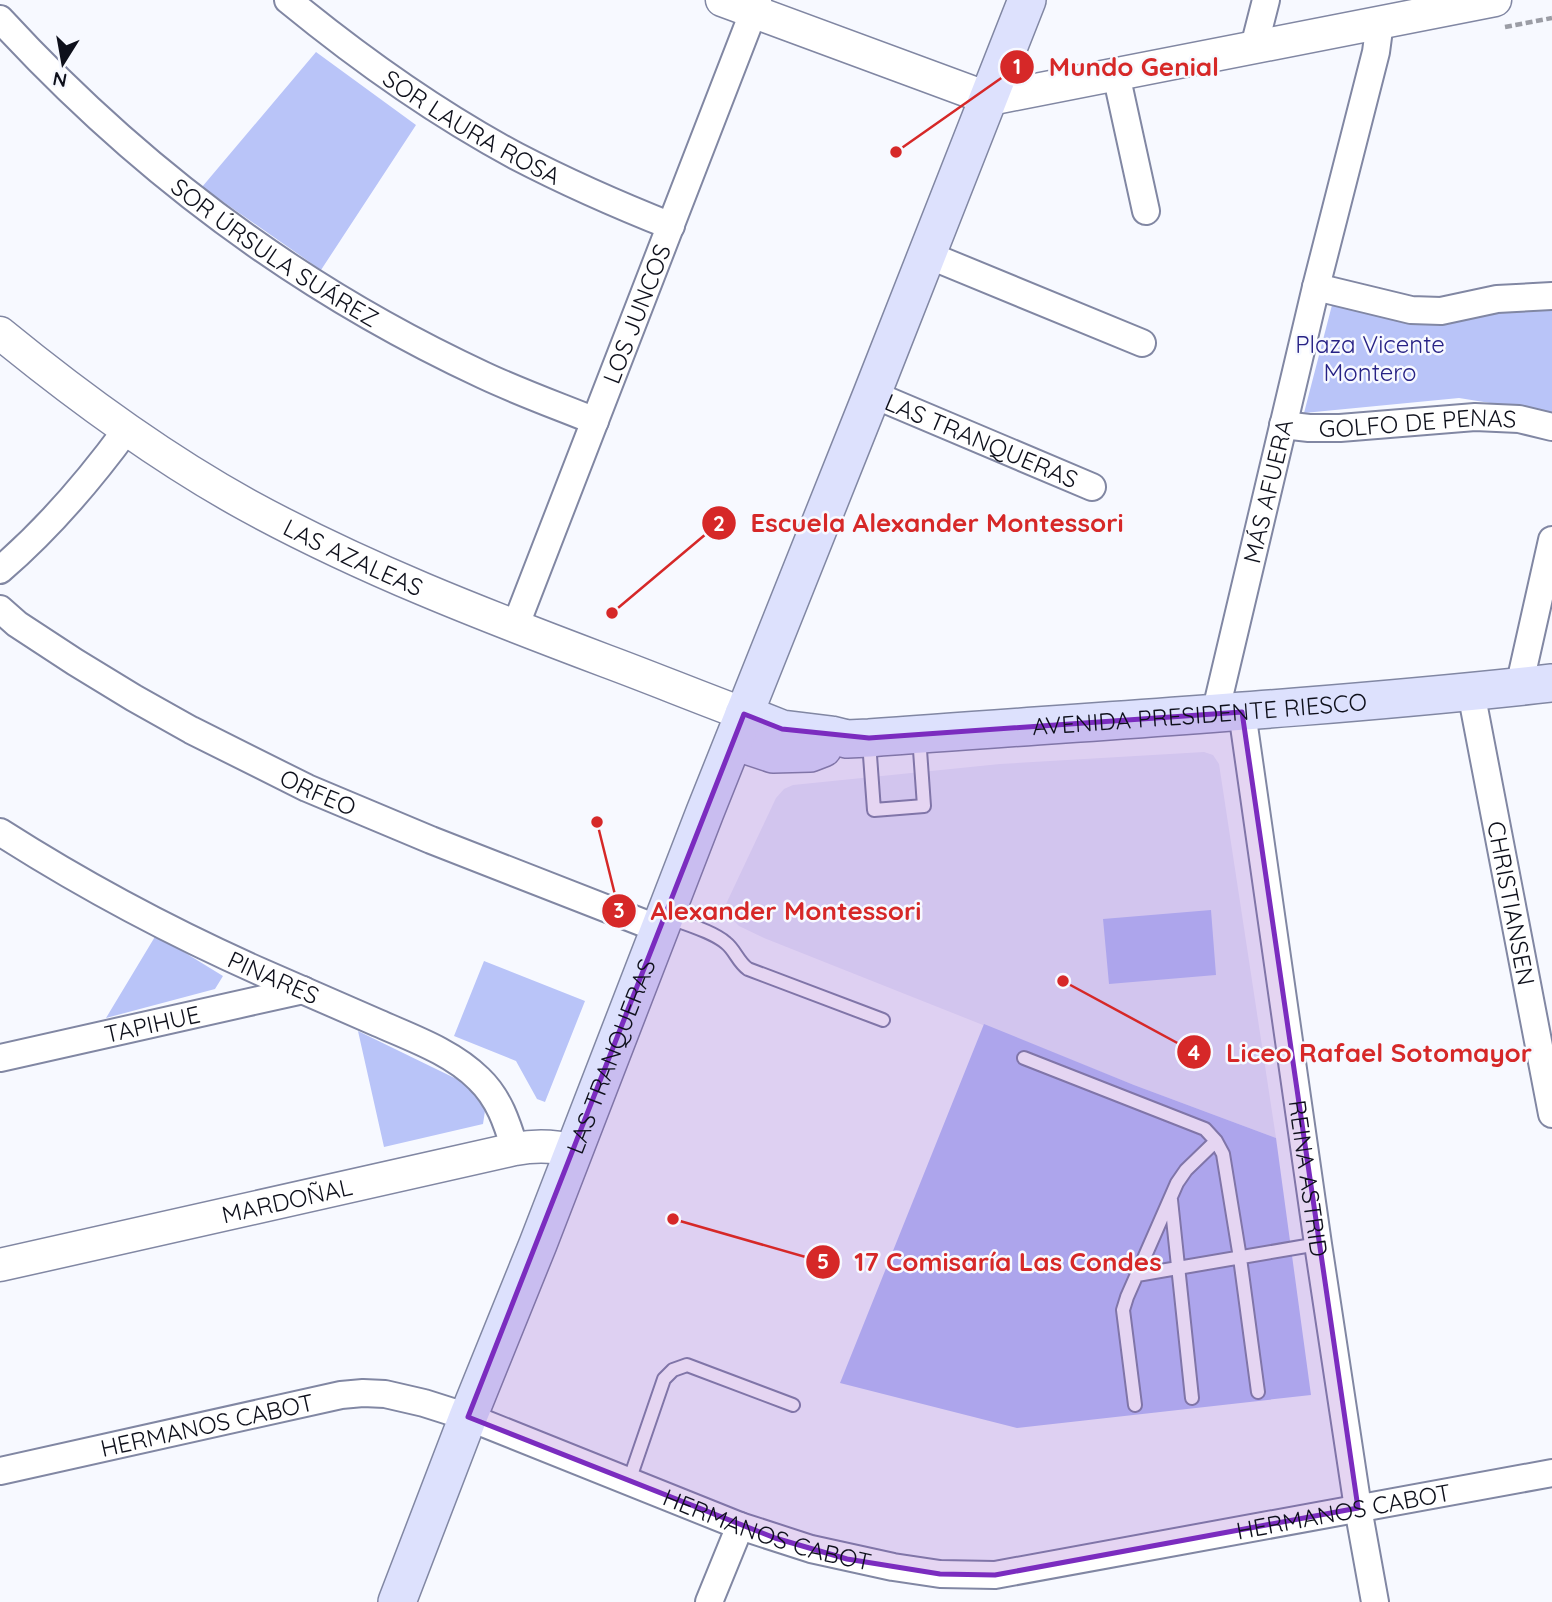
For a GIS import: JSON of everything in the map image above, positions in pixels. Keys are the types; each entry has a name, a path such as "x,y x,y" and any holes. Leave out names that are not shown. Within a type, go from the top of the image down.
{"main road":[{"name":"LAS TRANQUERAS","path":"397,1602 662,922 1027,0"},
{"name":"AVENIDA PRESIDENTE RIESCO","path":"739,728 773,754 810,753 858,739 1229,713 1536,685"}],"street":[{"name":"SOR LAURA ROSA","path":"288,0 370,64 465,127 566,181 671,226"},
{"path":"722,0 756,6 990,99 1488,1"},
{"path":"1254,47 1266,0"},
{"name":"LOS JUNCOS","path":"515,627 756,6"},
{"name":"SOR ÚRSULA SUÁREZ","path":"0,19 39,62 127,145 203,206 272,256 344,301 429,348 483,375 595,421"},
{"name":"MÁS AFUERA","path":"1229,713 1283,425 1376,52 1380,22"},
{"path":"1116,74 1146,211"},
{"path":"928,255 1142,343"},
{"path":"1316,287 1411,310 1441,311 1497,299 1552,296"},
{"name":"LAS AZALEAS","path":"0,332 127,429 246,505 371,567 515,627 739,728"},
{"name":"LAS TRANQUERAS","path":"872,394 1092,487"},
{"name":"GOLFO DE PENAS","path":"1283,425 1340,428 1475,417 1519,419 1552,427"},
{"path":"0,570 64,509 127,429"},
{"path":"1536,685 1552,540"},
{"name":"ORFEO","path":"0,609 29,631 134,698 272,771 369,815 662,922"},
{"name":"CHRISTIANSEN","path":"1471,692 1552,1114"},
{"name":"REINA ASTRID","path":"1229,713 1375,1602"},
{"name":"PINARES","path":"0,832 95,889 163,925 232,959 420,1041 463,1066 494,1096 504,1114 515,1149"},
{"name":"TAPIHUE","path":"4,1054 303,990"},
{"name":"MARDOÑAL","path":"0,1265 515,1149 544,1145 573,1151"},
{"name":"HERMANOS CABOT","path":"0,1471 341,1395 385,1394 405,1397 468,1418 740,1526 811,1549 870,1563 940,1574 995,1575 1552,1473"},
{"path":"709,1602 740,1526"}],"lane":[{"path":"858,739 874,810 924,806 919,735"},
{"path":"662,922 716,936 728,944 740,964 748,969 883,1020"},
{"path":"1024,1058 1205,1129 1216,1140 1223,1154 1258,1392"},
{"path":"1135,1405 1124,1310 1127,1297 1177,1183 1216,1140"},
{"path":"1170,1198 1192,1398"},
{"path":"1137,1275 1318,1244"},
{"path":"629,1481 664,1379 673,1370 687,1365 793,1405"}],"highlighted area":[{"path":"1242,712 1358,1508 995,1575 940,1574 847,1559 775,1538 468,1417 744,714 782,729 869,738"}],"shaded area":[{"path":"1204,752 1213,755 1219,764 1276,1138 1134,1085 764,938 739,926 726,913 726,904 776,798 784,789 793,785 1000,764"}],"green space":[{"path":"316,52 416,125 321,270 202,187"},
{"name":"Plaza Vicente Montero","path":"1552,295 1552,413 1459,398 1304,413 1332,305 1449,317"},
{"path":"1211,910 1216,975 1109,984 1103,919"},
{"path":"156,935 223,976 215,989 106,1018"},
{"path":"484,961 585,1001 545,1102 537,1099 516,1061 454,1036"},
{"path":"984,1024 1134,1085 1276,1138 1311,1395 1017,1428 840,1383"},
{"path":"358,1031 471,1086 485,1111 483,1124 384,1147"}],"place":[{"name":"Mundo Genial","path":"896,152"},
{"name":"Escuela Alexander Montessori","path":"612,613"},
{"name":"Alexander Montessori","path":"597,822"},
{"name":"Liceo Rafael Sotomayor","path":"1063,981"},
{"name":"17 Comisaría Las Condes","path":"673,1219"}]}
